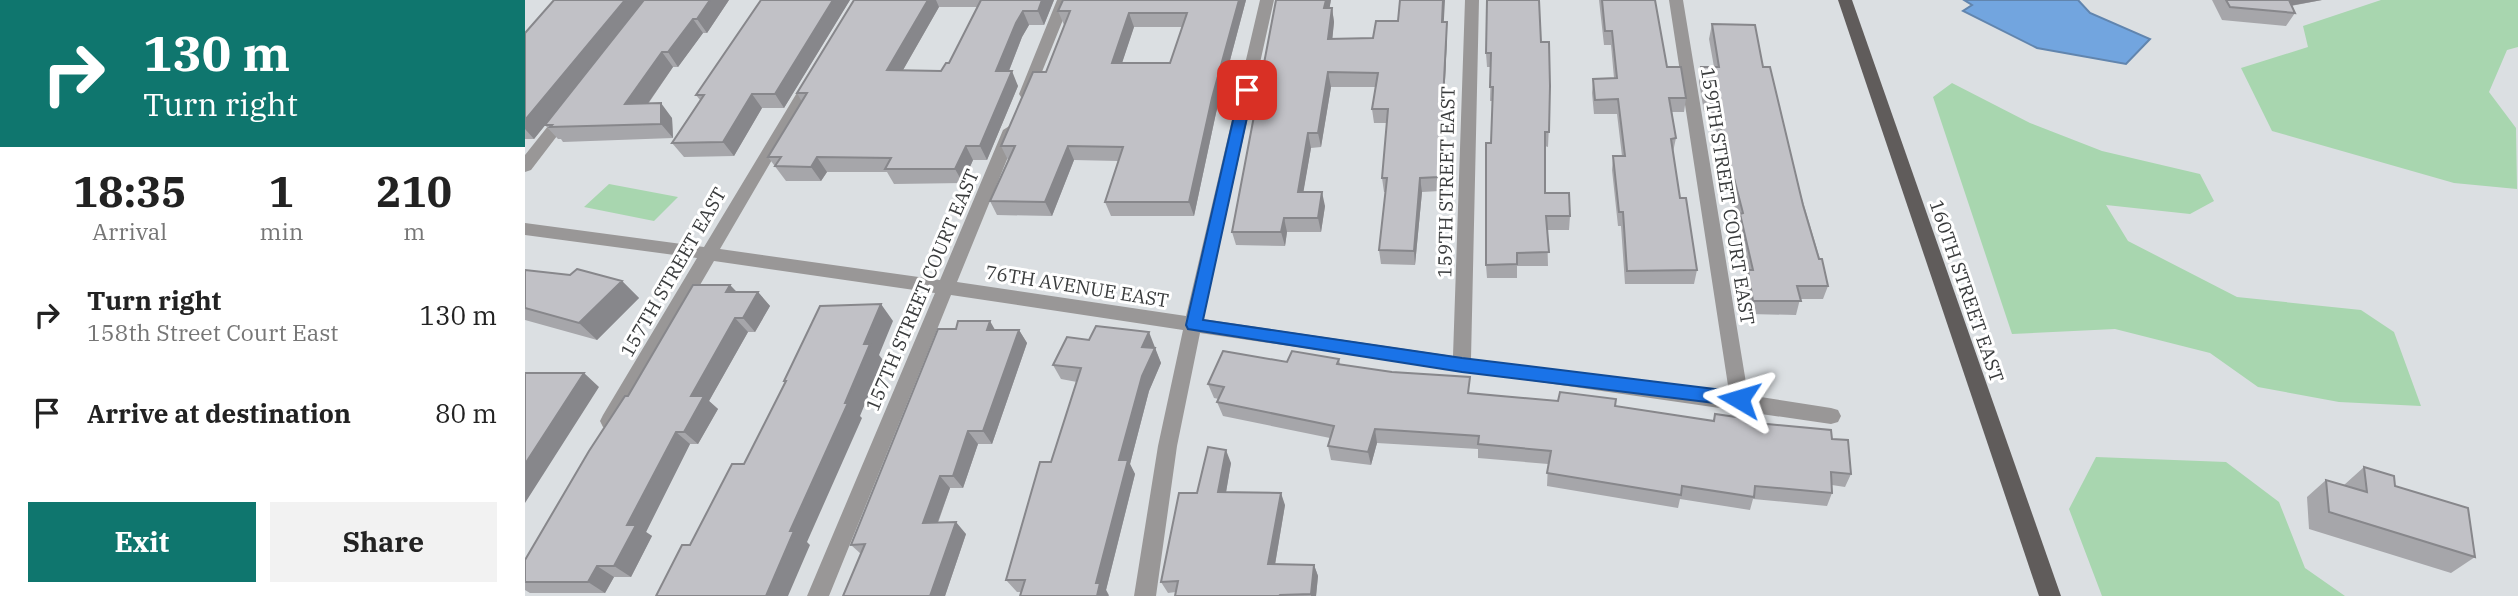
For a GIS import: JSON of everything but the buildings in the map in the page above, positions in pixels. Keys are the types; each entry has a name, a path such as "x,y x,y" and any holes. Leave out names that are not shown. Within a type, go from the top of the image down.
{"main road":[{"name":"160TH STREET EAST","path":"1845,0 2050,596"}],"street":[{"name":"157TH STREET COURT EAST","path":"818,596 1064,0"},
{"path":"1145,596 1153,526 1194,325 1267,0"},
{"name":"159TH STREET EAST","path":"1462,365 1472,0"},
{"name":"159TH STREET COURT EAST","path":"1676,0 1739,399"},
{"name":"157TH STREET EAST","path":"599,439 818,69"},
{"path":"525,166 574,104"},
{"name":"76TH AVENUE EAST","path":"525,229 708,252 1462,365 1739,399 1831,416"}],"green space":[{"path":"2381,0 2518,0 2518,47 2507,50 2489,92 2516,128 2517,189 2454,183 2272,131 2241,68 2308,47 2303,26"},
{"path":"1952,83 2030,123 2102,151 2200,174 2214,201 2190,214 2106,205 2128,241 2237,297 2361,310 2394,332 2421,406 2339,402 2258,387 2210,353 2115,329 2012,334 1933,97"},
{"path":"609,184 678,197 654,221 584,207"},
{"path":"2096,457 2226,462 2279,502 2305,568 2345,596 2102,596 2069,509"}],"water":[{"path":"1964,0 2078,0 2090,13 2150,39 2126,64 2037,48 1963,11 1972,5"}],"route":[{"path":"1247,90 1194,325 1462,365 1739,399"}]}
